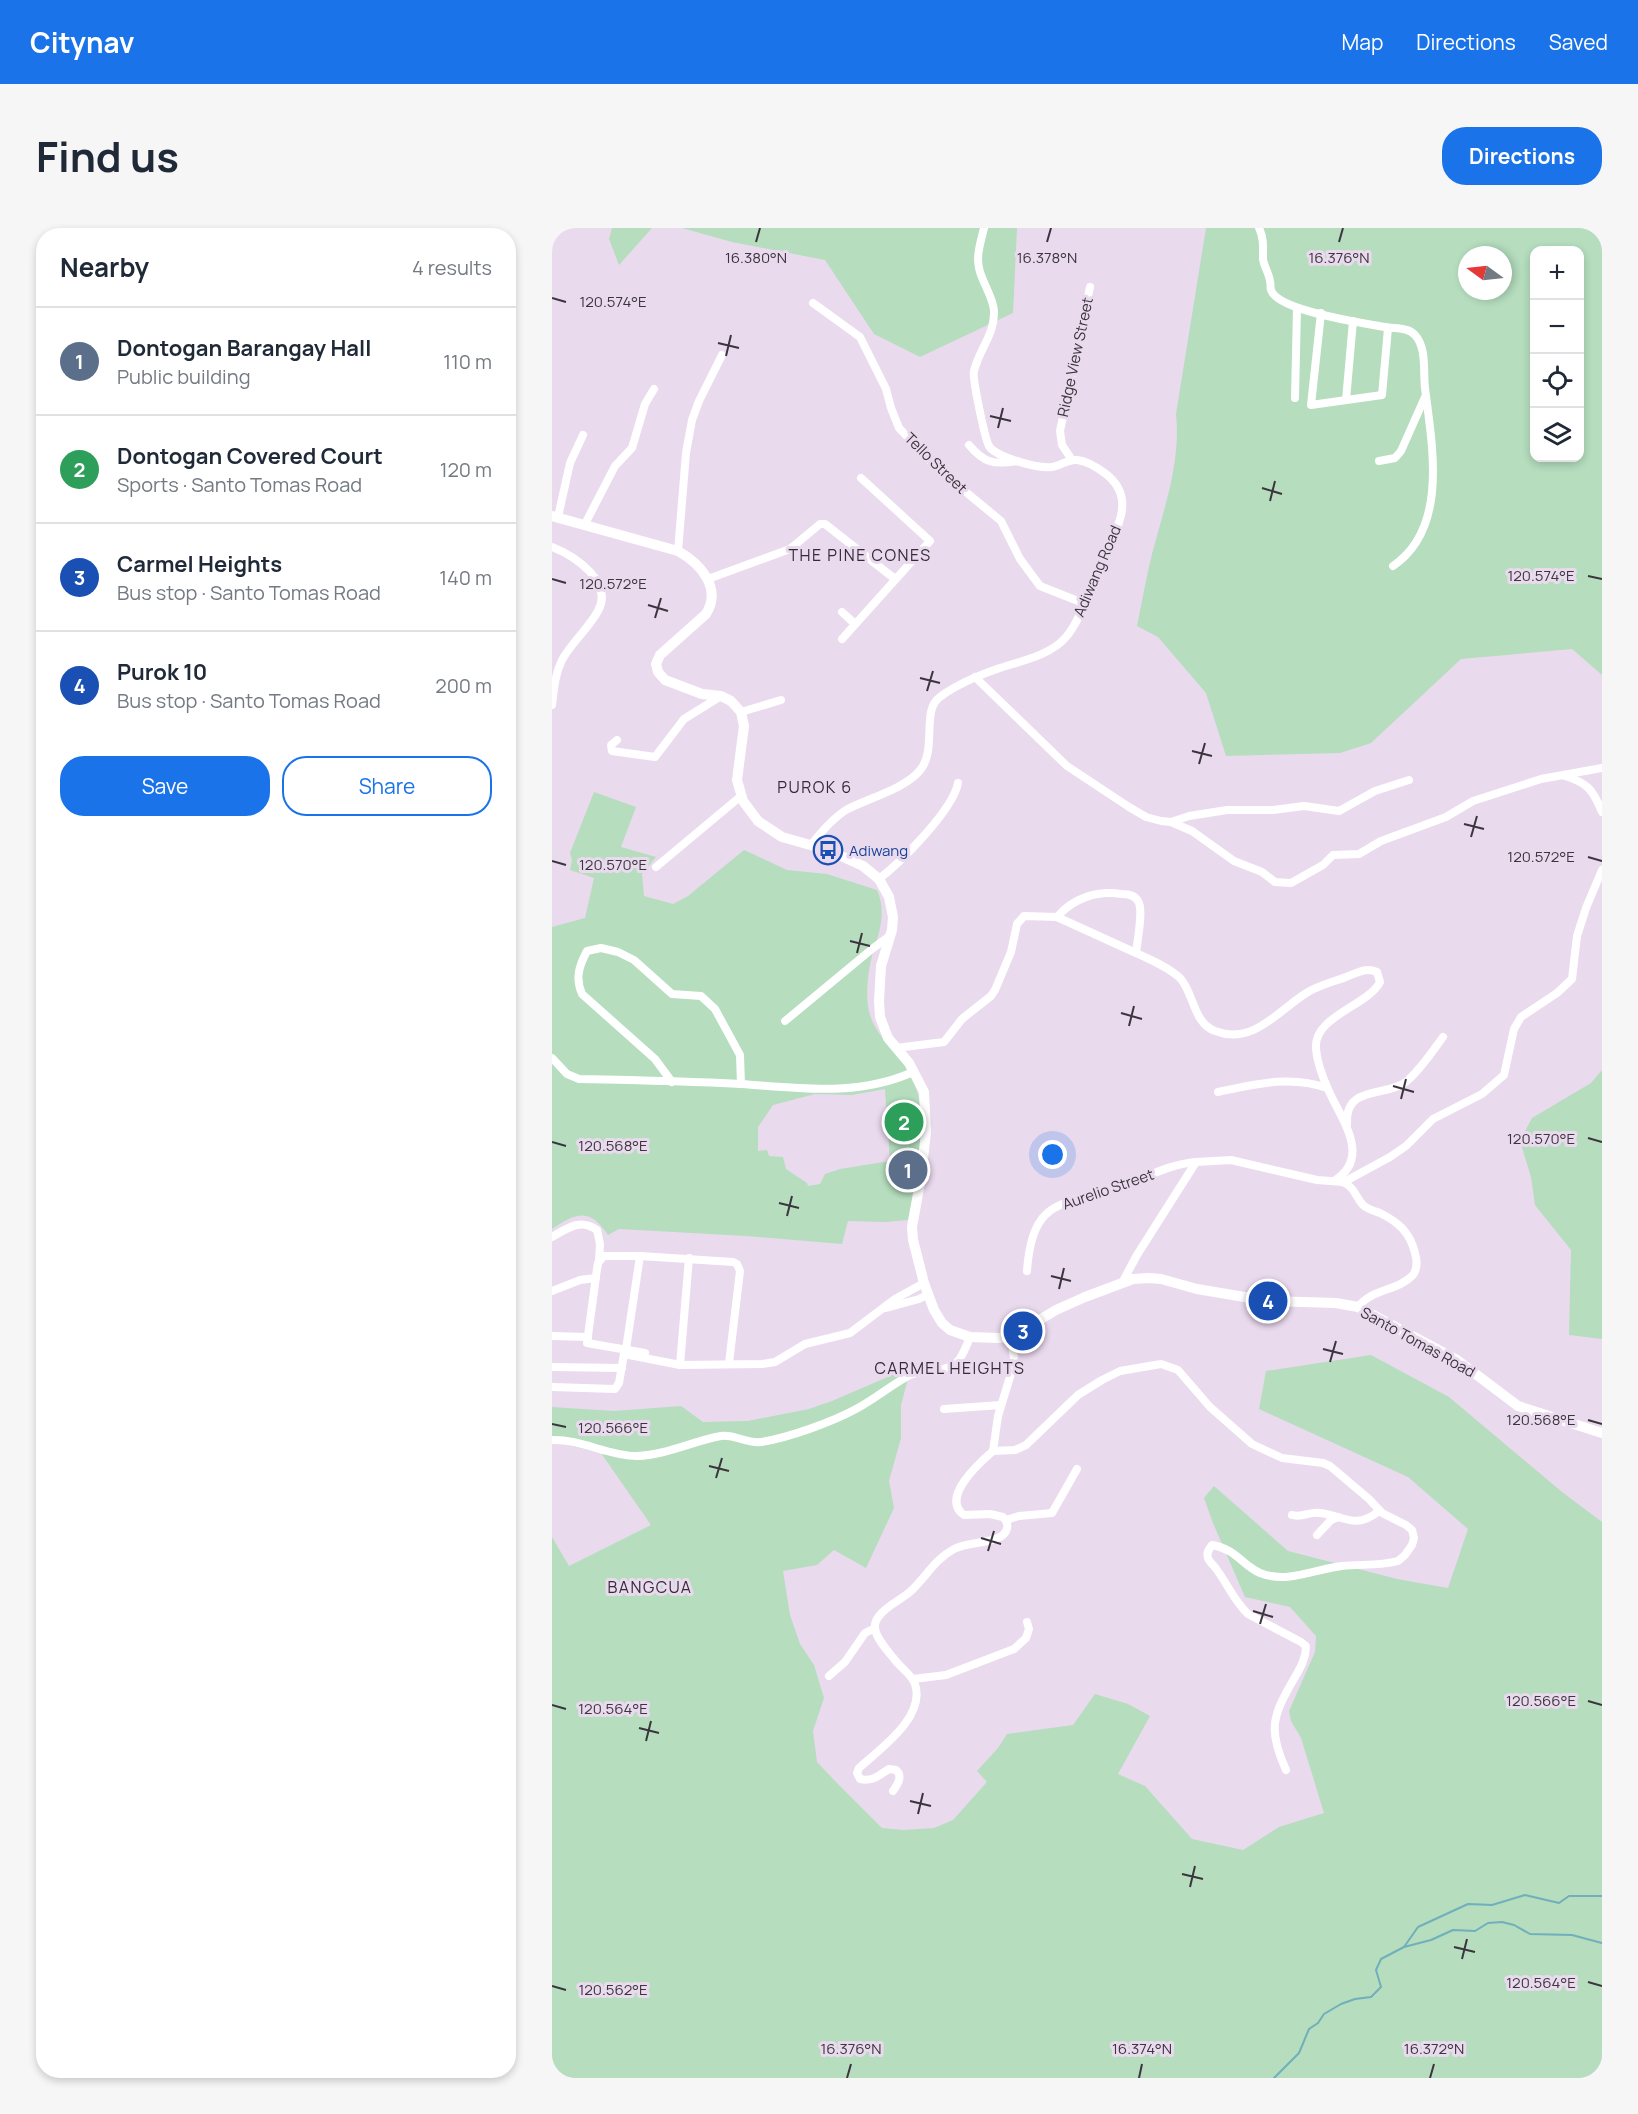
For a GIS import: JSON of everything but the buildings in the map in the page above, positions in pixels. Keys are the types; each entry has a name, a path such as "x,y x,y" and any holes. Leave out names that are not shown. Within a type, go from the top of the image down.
{"street":[{"path":"984,228 978,260 979,269 994,309 994,320 973,374 985,437 989,447 998,453 1045,468 1072,460"},
{"path":"1259,228 1264,247 1263,261 1270,279 1271,290 1278,299 1297,309 1405,330 1417,336 1422,347 1433,461 1427,513 1421,537 1413,549 1393,566"},
{"name":"Ridge View Street","path":"1072,460 1062,445 1060,431 1090,287"},
{"name":"Tello Street","path":"813,303 860,338 886,388 899,428 938,469 1001,521 1020,559 1040,586 1083,603"},
{"path":"1295,398 1297,309"},
{"path":"1321,313 1311,405 1382,395 1388,328"},
{"path":"1346,400 1353,321"},
{"path":"678,551 686,453 692,420 722,355"},
{"path":"585,524 615,466 632,448 645,404 654,389"},
{"path":"1379,461 1395,458 1401,451 1426,395"},
{"path":"583,435 570,464 555,517 678,551 691,559 708,579 712,597 711,606 706,614 660,655 656,664 658,672 665,680 675,685 702,694 721,696 731,701 741,712 781,700"},
{"path":"969,445 980,458 1001,464 1019,461"},
{"name":"Adiwang Road","path":"811,845 833,820 846,811 903,783 919,771 927,759 930,747 931,712 934,702 939,697 975,677 1056,647 1067,636 1076,622 1100,563 1116,532 1123,497 1119,486 1102,471 1087,463 1072,460"},
{"path":"842,639 930,541 861,478"},
{"path":"708,579 790,549 820,524 825,524 895,579"},
{"path":"552,547 585,567 598,584 601,596 599,609 572,644 560,665 552,705"},
{"path":"842,612 855,624"},
{"path":"975,677 1067,766 1146,817 1171,822 1192,831 1234,861 1262,872 1275,882 1291,883 1323,865 1333,855 1359,854 1381,841 1446,817 1473,801 1540,779 1602,768"},
{"path":"617,740 611,745 612,751 655,757 684,719 721,696"},
{"name":"Santo Tomas Road","path":"741,712 744,726 737,780 741,796 758,821 774,833 840,854 863,866 879,879 892,906 891,935 880,966 880,1017 888,1038 913,1072 924,1092 926,1116 923,1162 912,1227 916,1255 928,1294 942,1323 950,1330 970,1337 1011,1336 1056,1310 1122,1282 1149,1278 1247,1299 1336,1303 1358,1308 1458,1360 1518,1406 1602,1433"},
{"path":"1560,775 1577,780 1591,789 1602,812"},
{"path":"1171,822 1188,816 1227,810 1273,810 1304,806 1339,811 1381,788 1409,780"},
{"path":"879,879 913,849 953,798 957,783"},
{"path":"656,867 741,796"},
{"path":"1338,1181 1390,1157 1406,1146 1433,1119 1482,1094 1504,1075 1514,1029 1521,1017 1557,993 1572,979 1577,936 1602,870"},
{"path":"1057,916 1073,903 1094,895 1115,893 1134,897 1138,901 1140,911 1136,952"},
{"path":"896,1048 944,1042 962,1019 991,996 995,990 1011,952 1018,921 1027,915 1057,916 1136,952 1174,973 1187,988 1198,1014 1208,1027 1217,1032 1231,1033 1259,1028 1298,998 1321,986 1362,970 1377,972 1380,982 1375,990 1333,1019 1322,1029 1317,1040 1316,1049 1327,1088 1347,1125"},
{"path":"785,1022 891,935"},
{"path":"672,1082 655,1059 582,994 578,985 579,966 588,951 601,948 618,952 634,960 672,994 700,996 715,1009 740,1055 741,1084"},
{"path":"1338,1181 1347,1172 1353,1158 1346,1115 1354,1101 1364,1095 1391,1089 1407,1081 1443,1037"},
{"path":"552,1058 567,1074 579,1079 741,1084 788,1089 847,1089 877,1085 913,1072"},
{"path":"1218,1092 1264,1083 1295,1080 1327,1088"},
{"name":"Aurelio Street","path":"1027,1271 1033,1233 1049,1212 1066,1201 1117,1188 1169,1167 1196,1162 1232,1160 1317,1180 1338,1181"},
{"path":"1122,1282 1196,1162"},
{"path":"1338,1181 1351,1187 1362,1204 1402,1226 1411,1241 1417,1260 1412,1276 1362,1301 1358,1308"},
{"path":"552,1237 578,1224 589,1224 597,1230 600,1245 587,1342 609,1348 626,1349 680,1364"},
{"path":"598,1263 601,1258 608,1255 733,1262 740,1271 729,1363"},
{"path":"626,1349 640,1256"},
{"path":"680,1364 690,1258"},
{"path":"552,1291 596,1278"},
{"path":"552,1387 615,1389 618,1385 624,1354 680,1364 775,1362 805,1344 850,1333 882,1309 924,1283"},
{"path":"882,1309 919,1299 928,1294"},
{"path":"552,1336 588,1337"},
{"path":"993,1451 1002,1405 1013,1367 1011,1336"},
{"path":"552,1440 639,1456 724,1436 751,1442 778,1438 856,1409 885,1389 915,1373 954,1364 970,1337"},
{"path":"1006,1520 996,1515 964,1515 957,1507 957,1494 979,1463 993,1451 1015,1450 1026,1445 1078,1395 1102,1380 1120,1371 1161,1364 1178,1370 1210,1407 1252,1444 1282,1458 1323,1463 1337,1470 1379,1511 1406,1525 1414,1534 1409,1551 1398,1562 1336,1567 1303,1575 1276,1576 1259,1573 1236,1555 1221,1547 1212,1545 1207,1552 1209,1560 1242,1609 1305,1646 1303,1663 1284,1696 1274,1729 1274,1737 1286,1770"},
{"path":"552,1367 622,1368"},
{"path":"945,1409 1002,1405"},
{"path":"1006,1520 1014,1516 1052,1514 1077,1469"},
{"path":"1292,1515 1304,1517 1316,1512 1359,1521 1379,1511"},
{"path":"1317,1535 1331,1520 1338,1517"},
{"path":"829,1676 845,1662 865,1633 875,1628 880,1615 918,1584 939,1558 957,1547 1003,1536 1007,1529 1006,1520"},
{"path":"913,1679 946,1675 1014,1649 1026,1638 1029,1629 1027,1622"},
{"path":"875,1628 880,1640 913,1679 916,1698 908,1718 891,1740 861,1766 857,1773 860,1779 867,1780 879,1777 889,1768 896,1770 899,1772 900,1780 894,1791"}],"green space":[{"path":"612,228 652,228 619,265 609,239"},
{"path":"682,228 1017,228 1013,313 920,357 874,334 825,260 732,242"},
{"path":"1206,228 1602,228 1602,675 1572,649 1461,659 1371,743 1340,753 1226,756 1206,693 1158,637 1137,626 1174,468 1176,414"},
{"path":"594,792 636,807 621,847 656,857 642,874 644,896 673,904 688,896 744,850 787,870 827,874 877,890 882,915 869,968 868,1006 878,1032 901,1059 915,1084 922,1122 922,1142 908,1220 848,1221 842,1244 619,1229 608,1235 595,1220 583,1216 576,1216 552,1229 552,927 585,918 594,878 570,870 572,860 570,853","holes":["885,1089 890,1161 840,1169 825,1174 820,1184 808,1186 786,1169 783,1157 769,1156 767,1150 758,1151 758,1127 773,1105 815,1094 852,1095"]},
{"path":"1602,1070 1602,1339 1569,1335 1571,1250 1535,1205 1531,1177 1520,1141 1532,1118 1591,1083"},
{"path":"1371,1355 1449,1397 1562,1492 1602,1522 1602,2078 552,2078 552,1537 569,1566 651,1525 601,1453 564,1444 552,1444 552,1407 614,1411 681,1406 703,1422 748,1421 809,1409 911,1367 901,1405 901,1438 889,1481 894,1508 866,1568 834,1550 817,1565 783,1571 790,1615 800,1644 814,1665 824,1698 813,1731 817,1762 882,1828 903,1830 934,1828 953,1820 987,1782 977,1771 998,1748 1007,1734 1073,1725 1095,1694 1128,1704 1150,1716 1118,1774 1145,1786 1192,1839 1243,1850 1279,1827 1324,1813 1301,1738 1291,1721 1289,1711 1315,1652 1316,1636 1290,1607 1245,1597 1204,1498 1214,1486 1288,1551 1397,1579 1448,1588 1468,1529 1408,1477 1259,1409 1266,1371"}],"waterway":[{"path":"1404,1947 1418,1927 1468,1904 1492,1905 1525,1895 1559,1903 1569,1896 1602,1896"},
{"path":"1274,2078 1299,2053 1309,2029 1318,2023 1324,2014 1341,2004 1371,1997 1381,1987 1376,1970 1381,1959 1404,1947 1431,1940 1453,1930 1475,1931 1488,1923 1502,1922 1514,1925 1530,1934 1572,1935 1602,1943"}],"place":[{"name":"Adiwang","path":"828,850"},
{"name":"Dontogan Covered Court","path":"904,1122"},
{"name":"Dontogan Barangay Hall","path":"908,1170"},
{"name":"Purok 10","path":"1268,1301"},
{"name":"Carmel Heights","path":"1023,1331"}],"district":[{"name":"THE PINE CONES","path":"860,555"},
{"name":"PUROK 6","path":"815,787"},
{"name":"CARMEL HEIGHTS","path":"950,1368"},
{"name":"BANGCUA","path":"650,1587"}]}
